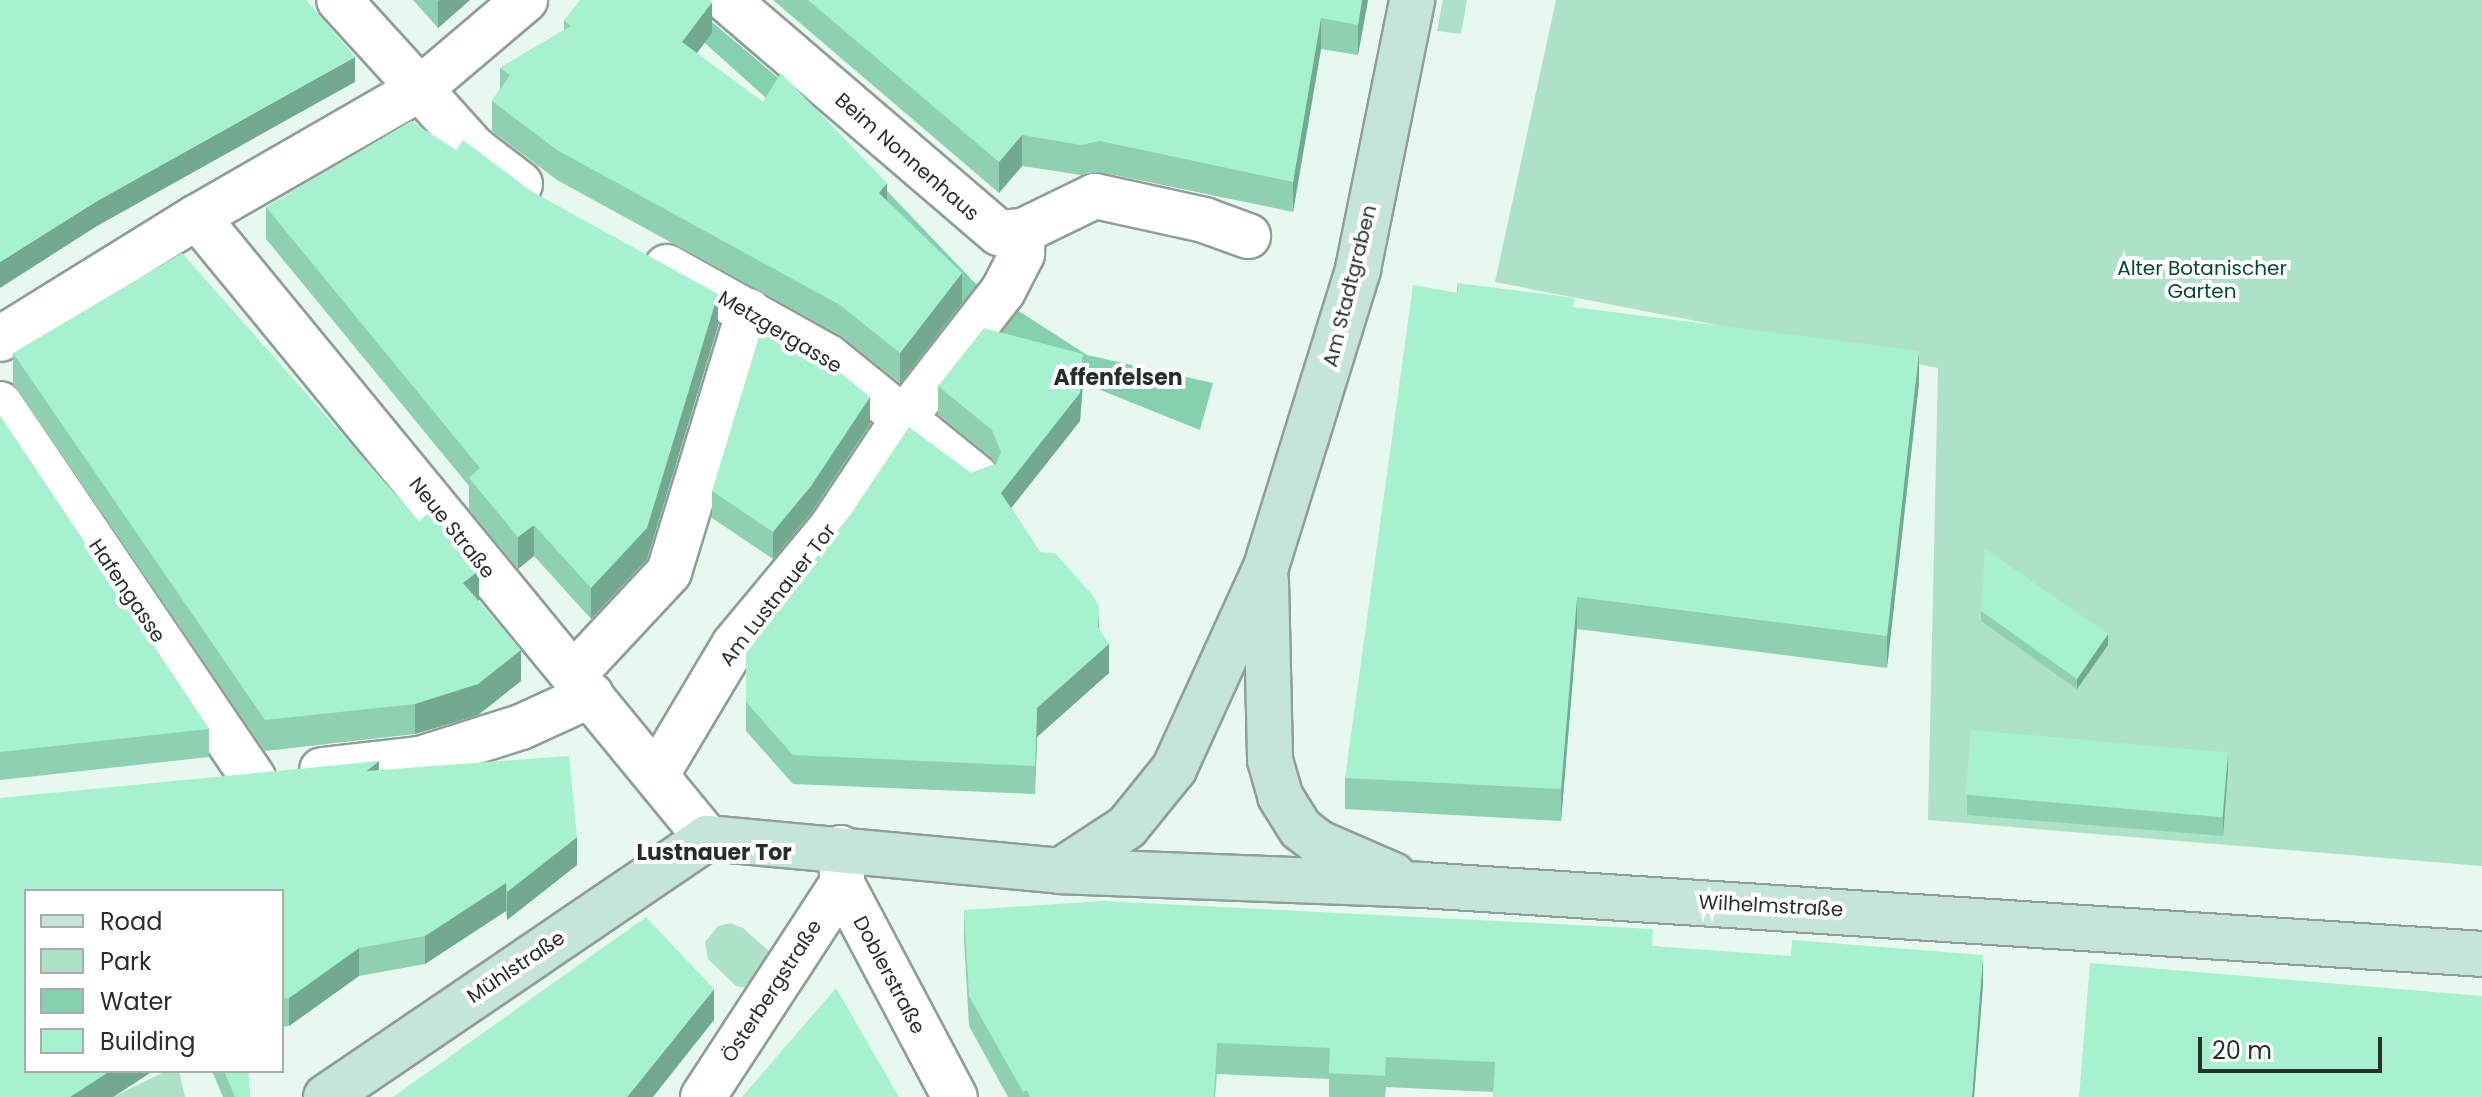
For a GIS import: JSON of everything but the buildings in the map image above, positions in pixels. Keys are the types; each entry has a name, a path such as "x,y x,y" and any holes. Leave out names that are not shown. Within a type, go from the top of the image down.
{"main road":[{"name":"Am Stadtgraben","path":"1060,871 1127,827 1174,769 1266,567 1358,269 1412,0"},
{"name":"Am Stadtgraben","path":"1266,567 1270,760 1280,796 1301,829 1319,843 1422,885"},
{"path":"707,838 841,866 1060,871"},
{"name":"Mühlstraße","path":"326,1097 707,838"},
{"name":"Wilhelmstraße","path":"1060,871 1422,885 2482,954"}],"street":[{"path":"339,0 474,149 556,208"},
{"path":"0,339 197,217 420,89 525,0"},
{"name":"Beim Nonnenhaus","path":"727,0 975,217 999,233 1023,231"},
{"path":"904,418 1003,291 1022,254 1023,231 1095,196 1204,220 1248,236"},
{"name":"Neue Straße","path":"197,217 707,838"},
{"name":"Metzgergasse","path":"625,245 828,357 976,477"},
{"path":"211,784 420,759 521,727 582,685 669,572 749,311"},
{"name":"Hafengasse","path":"0,404 253,778"},
{"name":"Am Lustnauer Tor","path":"657,774 734,645 831,528 904,418"},
{"name":"Österbergstraße","path":"703,1097 841,866"},
{"name":"Doblerstraße","path":"841,866 955,1097"}],"green space":[{"path":"1443,0 1467,0 1461,34 1437,31"},
{"name":"Alter Botanischer Garten","path":"1556,0 2482,0 2482,866 1928,820 1938,368 1495,282"},
{"path":"730,923 743,928 770,952 772,970 755,989 736,986 708,959 705,942 718,926"},
{"path":"162,1073 179,1073 185,1097 113,1097"}],"water":[{"path":"686,0 784,83 975,283 1087,355 1213,383 1200,430 1083,383 1031,369 914,258 846,170 677,18"}],"district":[{"name":"Affenfelsen","path":"1118,378"},
{"name":"Lustnauer Tor","path":"714,853"}]}
